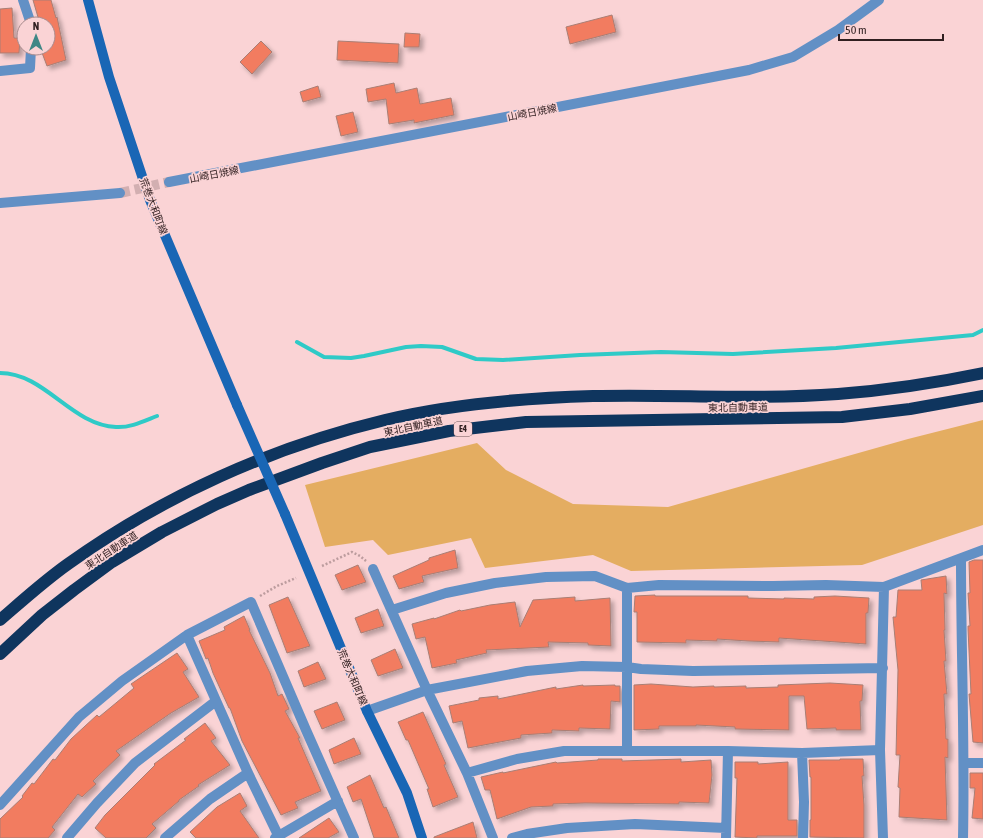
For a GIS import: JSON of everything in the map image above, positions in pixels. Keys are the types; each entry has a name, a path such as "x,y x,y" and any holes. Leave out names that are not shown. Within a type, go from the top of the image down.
{"highway":[{"name":"東北自動車道","path":"0,620 66,565 141,516 236,469 289,448 386,420 452,407 519,400 593,396 773,396 838,394 906,387 983,374"},
{"name":"東北自動車道","path":"0,654 42,615 74,590 112,562 162,532 249,490 370,447 449,431 526,422 842,417 910,409 983,396"}],"street":[{"path":"23,0 28,16"},
{"name":"荒巻大和町線","path":"88,0 109,77 150,200 285,514 367,712 407,793 422,838"},
{"name":"山崎日焼線","path":"169,182 748,70 792,58 838,30 879,0"},
{"path":"0,71 30,68 31,56"},
{"path":"0,203 120,193"},
{"path":"392,610 446,593 495,583 546,577 595,576 628,588 660,585 826,585 884,587 961,560 983,550"},
{"path":"961,560 964,763 963,838"},
{"path":"373,569 427,690 467,773 493,838"},
{"path":"883,838 880,750 884,587"},
{"path":"628,588 628,751"},
{"path":"0,805 79,717 122,681 187,635 251,602 354,838"},
{"path":"187,635 277,837 338,801"},
{"path":"367,712 427,690 527,671 582,666 694,671 883,668"},
{"path":"67,838 97,803 136,763 216,701"},
{"path":"467,773 517,759 564,751 728,751 802,753 880,750"},
{"path":"512,838 527,834 567,828 636,824 726,833 728,751"},
{"path":"802,753 804,802 803,838"},
{"path":"964,763 983,763"},
{"path":"165,838 210,799 248,773"}],"path":[{"path":"322,566 352,552 360,556 373,569"},
{"path":"251,602 277,586 296,578"}],"shaded area":[{"path":"983,420 983,525 862,565 631,571 593,555 485,568 471,538 388,555 373,540 325,547 305,485 477,443 506,470 573,504 668,507 908,439"}],"building":[{"path":"33,0 51,0 55,16 38,16"},
{"path":"12,8 14,38 16,38 16,53 0,53 0,9"},
{"path":"612,15 616,32 570,44 566,27"},
{"path":"57,17 66,60 47,66 43,56 56,56"},
{"path":"405,33 420,34 419,47 404,47"},
{"path":"261,41 272,52 252,74 240,62"},
{"path":"338,41 399,44 398,63 337,60"},
{"path":"394,83 396,93 417,88 420,104 451,98 454,115 414,123 414,120 389,124 386,99 368,102 366,89"},
{"path":"318,86 321,97 303,102 300,92"},
{"path":"353,112 358,132 341,136 336,116"},
{"path":"455,550 458,568 422,576 424,582 399,589 393,576 429,560 429,558"},
{"path":"974,560 983,560 983,743 973,742 969,694 971,694 968,629 968,626 970,626 968,593 970,593 969,562"},
{"path":"358,565 366,582 342,590 335,575"},
{"path":"946,576 947,594 944,593 944,630 946,661 944,661 947,694 944,694 946,739 948,739 948,758 945,757 947,820 899,817 900,788 898,787 900,755 896,755 898,670 893,617 896,617 898,590 922,590 921,580"},
{"path":"635,596 748,596 748,598 784,599 814,599 814,597 835,596 869,598 868,613 866,613 866,644 779,638 779,642 717,639 717,641 686,640 686,643 637,642 637,612 634,612"},
{"path":"288,597 310,646 287,653 269,605"},
{"path":"575,597 575,601 610,598 611,646 588,645 588,643 548,642 549,647 486,650 487,653 456,660 457,663 432,668 425,637 416,639 412,624 434,619 460,610 515,602 520,627 533,600"},
{"path":"378,609 384,626 361,633 355,618"},
{"path":"244,616 249,630 270,673 278,696 282,694 289,709 285,711 300,738 298,738 321,791 295,802 298,808 281,815 242,741 230,708 213,673 208,658 206,659 199,641 225,630 224,627"},
{"path":"395,649 403,668 378,676 371,660"},
{"path":"177,653 188,669 183,672 199,697 171,713 116,751 120,755 93,781 96,784 82,797 78,794 52,827 55,830 48,838 0,838 0,819 23,797 22,796 32,783 34,784 53,759 55,760 71,739 97,715 99,717 134,688 131,684"},
{"path":"318,662 326,679 304,687 298,671"},
{"path":"830,683 863,685 862,701 860,701 861,730 836,730 836,728 807,729 804,696 789,696 789,730 735,729 735,727 696,725 659,726 659,729 634,730 634,685 651,684 693,687 746,686 746,688"},
{"path":"583,685 620,686 620,702 611,701 610,729 579,728 579,731 552,730 552,733 521,735 521,738 468,748 462,721 453,723 449,706 479,700 479,698 498,696 498,699 556,687 556,689"},
{"path":"337,702 345,720 322,729 314,711"},
{"path":"423,712 446,764 444,765 458,797 433,807 427,789 429,789 408,740 406,740 398,722"},
{"path":"205,723 216,738 211,741 230,765 198,785 199,786 179,800 152,824 156,828 146,838 106,838 95,828 105,815 155,765 154,764 186,740 184,739"},
{"path":"354,738 361,754 334,764 329,750"},
{"path":"622,759 622,761 681,759 681,762 711,760 712,775 709,803 553,804 553,806 531,807 497,819 490,790 485,790 481,777 556,762"},
{"path":"863,759 864,776 862,776 864,838 810,837 811,777 809,760"},
{"path":"735,762 758,762 758,764 788,762 788,820 797,820 797,836 757,836 757,838 735,837 737,778 735,778"},
{"path":"970,773 983,773 983,819 972,818 975,788 970,788"},
{"path":"370,775 399,838 374,838 361,799 353,802 347,787"},
{"path":"240,793 247,806 240,811 259,838 196,838 190,832 217,807"},
{"path":"329,818 339,832 328,838 299,838"},
{"path":"473,822 477,838 434,838 434,837"}],"waterway":[{"path":"297,342 324,357 351,358 406,347 421,346 442,347 476,359 503,360 661,352 733,354 836,348 973,335 983,330"},
{"path":"0,373 16,375 31,381 85,418 100,424 121,427 137,424 157,416"}],"tunnel":[{"path":"120,193 169,182"}]}
